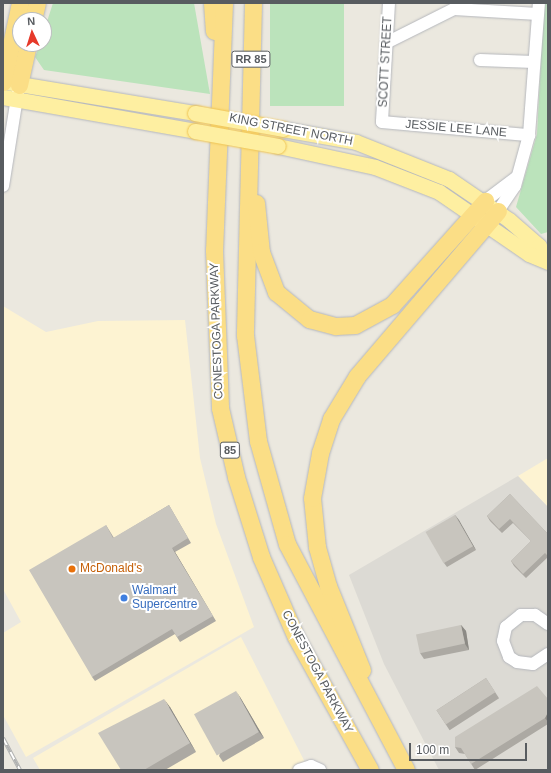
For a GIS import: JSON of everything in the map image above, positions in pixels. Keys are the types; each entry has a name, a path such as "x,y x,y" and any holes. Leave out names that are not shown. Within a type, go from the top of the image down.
{"highway":[{"path":"8,88 20,3"},
{"path":"212,3 220,100"},
{"name":"CONESTOGA PARKWAY","path":"224,3 214,250 220,408 236,477 262,557 296,637 370,770"},
{"name":"RR 85","path":"248,115 253,3"},
{"path":"8,88 24,52"},
{"path":"248,115 261,252 268,275 284,300 309,320 336,326 355,324 392,305 472,213 490,212"},
{"name":"85","path":"248,115 245,335 252,405 269,490 287,544 307,586 406,770"},
{"path":"397,753 328,586 317,547 312,498 319,460 331,419 357,376 490,212"}],"main road":[{"name":"KING STREET NORTH","path":"8,88 196,113 350,141 388,153 449,179 490,212 529,254 546,260"},
{"name":"KING STREET NORTH","path":"8,88 195,131 278,146 375,167 439,192 472,213"}],"street":[{"name":"SCOTT STREET","path":"382,122 388,42 389,3"},
{"path":"388,42 454,6 538,9 529,135 524,163 516,178 490,212"},
{"path":"480,60 534,62"},
{"path":"3,186 8,88"},
{"name":"JESSIE LEE LANE","path":"382,122 529,135"},
{"path":"490,212 511,196 516,178"},
{"path":"547,658 533,664 517,662 504,649 503,636 511,620 521,615 535,615 548,624"},
{"path":"299,770 311,766 320,770"}],"shaded area":[{"path":"3,306 46,332 98,321 185,320 200,458 216,524 254,627 26,757 3,715 3,633 21,622 3,589"},
{"path":"548,458 548,507 518,476"},
{"path":"518,476 548,507 548,770 439,770 384,664 349,575"},
{"path":"241,637 309,770 40,770 33,758"}],"green space":[{"path":"53,3 194,3 210,94 44,70 35,57 37,52 52,52 52,12 50,12"},
{"path":"270,3 344,3 344,106 270,106"},
{"path":"544,3 548,3 548,232 541,234 516,207 537,134"}],"building":[{"path":"510,494 548,534 548,556 545,553 523,574 511,561 531,541 510,519 499,529 487,516"},
{"name":"Walmart Supercentre","path":"169,505 188,538 172,548 213,616 177,637 172,629 92,677 29,570 106,525 113,538"},
{"path":"455,515 473,546 444,563 426,532"},
{"path":"461,625 465,644 420,653 416,635"},
{"path":"486,678 495,692 446,724 437,710"},
{"path":"537,686 548,699 548,712 545,718 471,764 461,748 455,747 455,737"},
{"path":"236,691 259,732 217,755 194,714"},
{"path":"164,699 190,743 144,770 121,770 98,733"}],"railway":[{"path":"3,738 20,770"}],"place":[{"name":"McDonald's","path":"72,569"},
{"name":"Walmart Supercentre","path":"124,598"}]}
